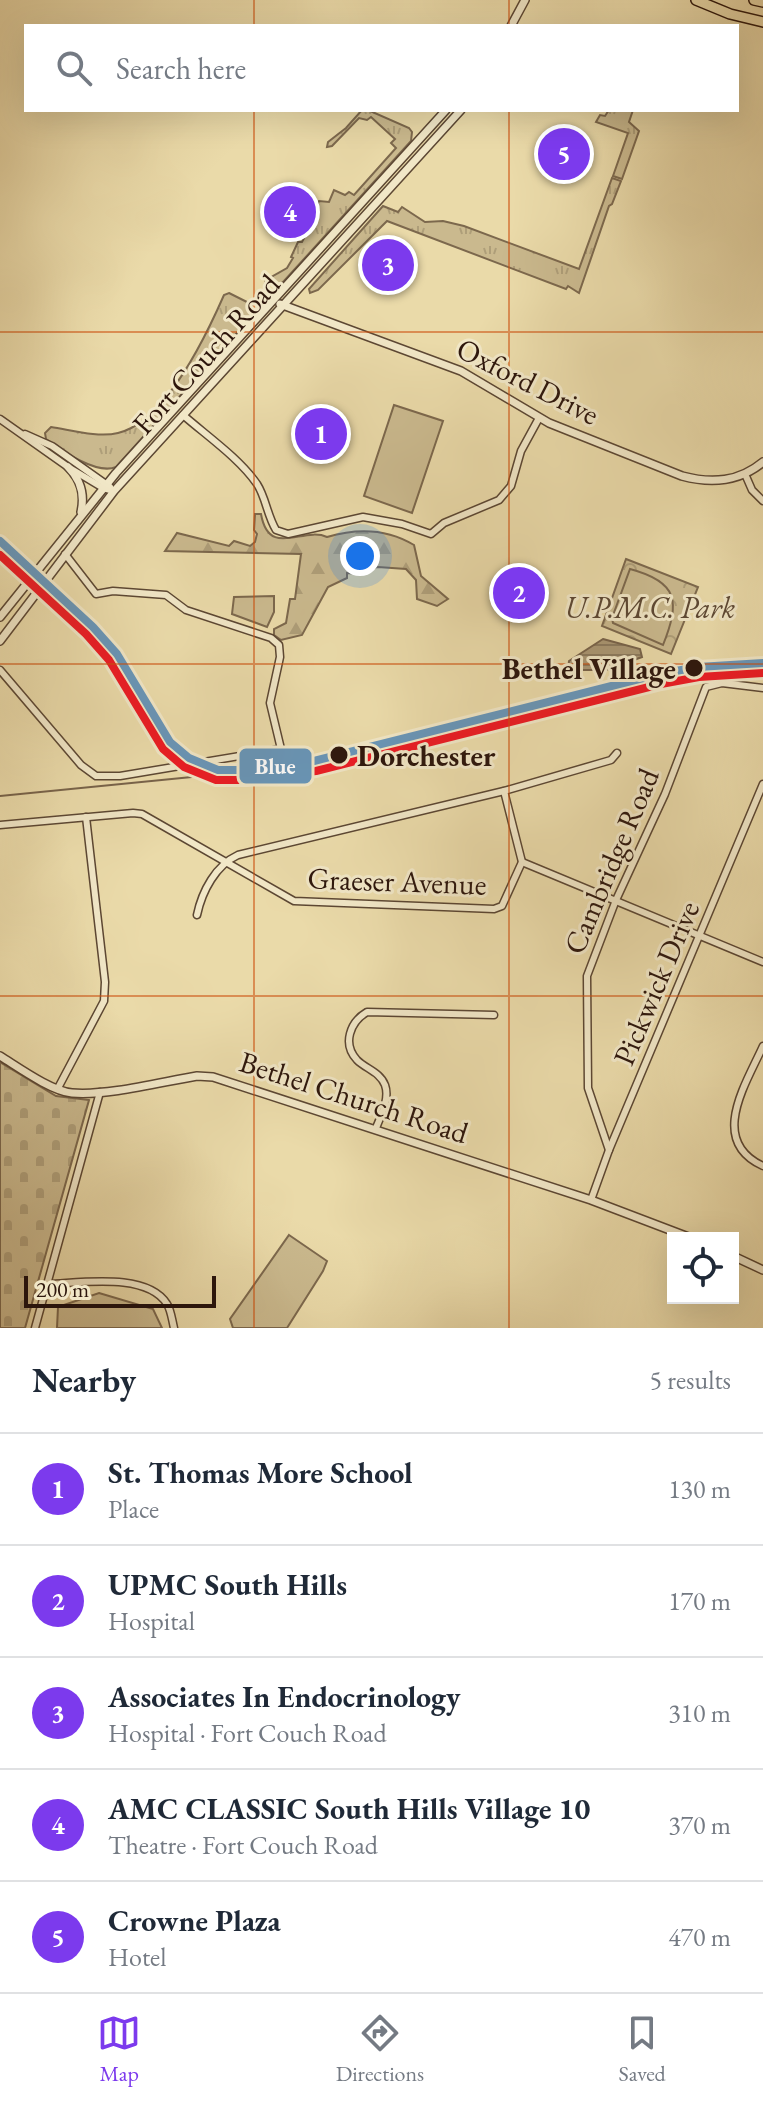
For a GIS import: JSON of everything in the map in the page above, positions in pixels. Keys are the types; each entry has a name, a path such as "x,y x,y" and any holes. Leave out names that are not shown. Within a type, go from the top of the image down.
{"main road":[{"path":"696,0 730,14 763,22"},
{"path":"754,0 763,2"}],"street":[{"path":"512,24 525,0"},
{"name":"Fort Couch Road","path":"0,617 105,485 444,112"},
{"name":"Fort Couch Road","path":"0,641 114,491 459,112"},
{"path":"276,296 284,304"},
{"name":"Oxford Drive","path":"270,303 284,304 461,371 539,418 682,476 718,481 745,474 763,462"},
{"path":"183,415 256,482 276,530 288,534 363,517 402,524 431,534 444,523 499,500 511,486 521,451 539,418"},
{"path":"0,419 68,467 105,485"},
{"path":"22,433 52,446 114,491"},
{"path":"68,467 82,489 83,504 79,518"},
{"path":"745,474 752,490 763,501"},
{"path":"0,670 81,765 96,776 120,776 281,749 270,703 280,657 279,645 271,638 186,610 166,595 113,591 96,594 65,554"},
{"name":"Cambridge Road","path":"609,1150 588,1088 587,976 616,900 665,794 706,687 722,683 763,688"},
{"path":"197,915 200,900 224,861 238,855 504,791 611,760 617,753"},
{"name":"Pickwick Drive","path":"591,1200 609,1150 763,784"},
{"name":"Graeser Avenue","path":"0,825 142,814 294,901 494,909 502,906 522,862 504,791"},
{"path":"58,1088 104,1001 105,982 86,817"},
{"path":"522,862 763,962"},
{"path":"376,1128 387,1090 379,1076 358,1062 353,1054 349,1035 359,1017 367,1012 494,1015"},
{"path":"763,1046 733,1119 737,1143 752,1160 763,1166"},
{"name":"Bethel Church Road","path":"0,1056 70,1093 100,1092 197,1076 213,1077 591,1200 675,1232"},
{"path":"35,1328 100,1092"},
{"path":"739,1259 763,1270"},
{"path":"48,1284 132,1283 157,1292 169,1305 174,1328"}],"green space":[{"path":"360,112 373,112 409,128 411,141 284,281 278,286 265,283 287,268 298,242 302,242 318,211 315,209 319,201 329,202 334,190 354,195 396,148 391,143 395,139 371,117 367,120 359,118 332,146 327,147 328,142"},
{"path":"608,112 632,112 629,122 639,131 622,179 613,176 628,133 596,122 600,115 605,116"},
{"path":"612,178 621,181 609,206 579,293 568,286 566,289 387,221 318,290 310,293 309,289 383,206 398,212 402,207 425,222 443,221 464,226 579,269"},
{"path":"229,293 251,304 254,314 116,467 108,469 90,465 46,439 45,433 51,427 93,434 118,433 135,426 152,413 182,375 224,295"},
{"path":"394,405 443,421 412,513 364,496"},
{"path":"255,514 261,514 271,535 279,538 327,537 371,531 403,539 414,545 421,576 448,599 437,606 417,599 416,580 406,569 378,567 362,570 359,574 347,573 347,578 328,587 302,635 281,640 274,635 274,629 286,623 290,599 295,599 301,554 165,551 177,533 229,546 234,541 250,546 257,534 254,530"},
{"name":"U.P.M.C. Park","path":"626,559 698,587 671,654 602,626"},
{"path":"630,569 658,580 671,596 672,617 663,645 613,623 612,618"},
{"path":"274,596 274,612 267,627 232,614 234,597"},
{"path":"0,1062 56,1096 89,1100 25,1328 0,1328"},
{"path":"289,1235 327,1261 323,1271 287,1328 233,1328 230,1319"},
{"path":"99,1293 153,1309 162,1328 57,1328 58,1307"}],"shaded area":[{"path":"603,639 640,649 642,657 606,670 568,670 569,661"}],"waterway":[{"path":"294,776 399,751 409,754"},
{"path":"0,796 202,776"}],"transit line":[{"name":"Blue","path":"0,541 93,627 117,654 170,742 189,758 218,770 245,770 314,761 659,674 698,667 763,663"},
{"path":"0,555 86,634 109,660 163,749 184,767 216,780 246,780 316,771 661,684 699,677 763,673"}],"place":[{"name":"Crowne Plaza","path":"564,154"},
{"name":"AMC CLASSIC South Hills Village 10","path":"290,212"},
{"name":"Associates In Endocrinology","path":"388,265"},
{"name":"St. Thomas More School","path":"321,434"},
{"name":"UPMC South Hills","path":"519,593"},
{"name":"Bethel Village","path":"694,668"},
{"name":"Dorchester","path":"339,755"}]}
